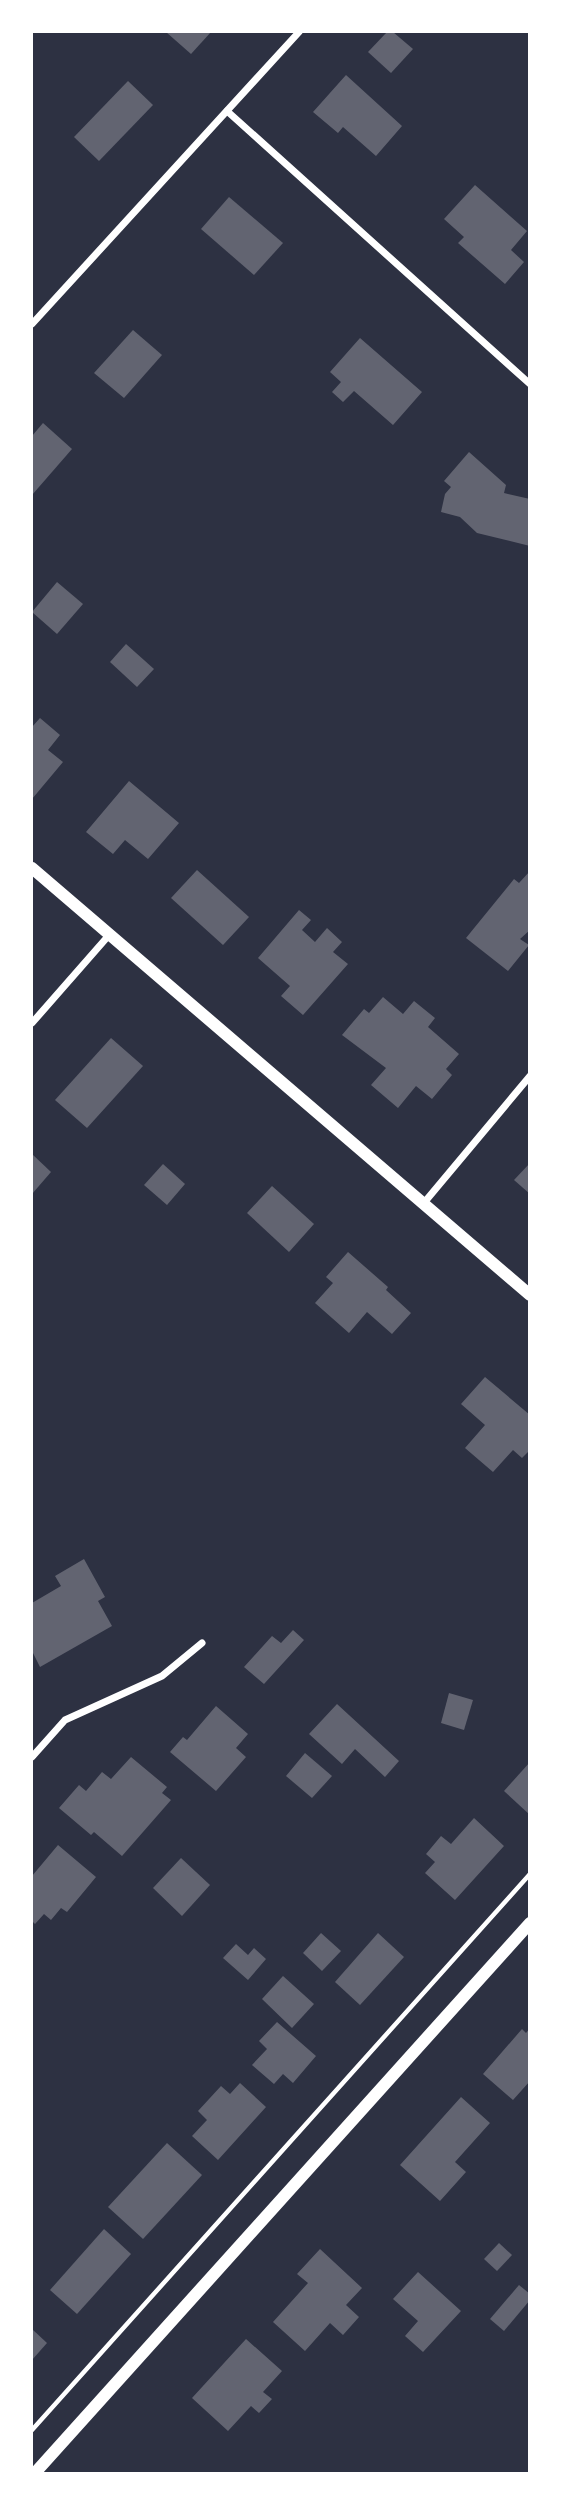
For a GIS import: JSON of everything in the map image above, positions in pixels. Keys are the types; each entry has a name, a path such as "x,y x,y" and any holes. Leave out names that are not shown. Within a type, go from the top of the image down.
{"street":[{"path":"32,324 299,32"},
{"path":"227,111 530,384"},
{"path":"32,867 530,1295"},
{"path":"32,1023 110,934"},
{"path":"423,1204 530,1076"},
{"path":"32,1757 65,1720 162,1676 202,1643"},
{"path":"34,2473 530,1923"}],"path":[{"path":"32,2430 530,1874"}],"building":[{"path":"166,32 211,32 191,54"},
{"path":"387,32 393,32 413,49 391,73 368,52"},
{"path":"346,75 402,126 376,156 343,127 338,133 313,112"},
{"path":"128,81 153,105 99,161 74,137"},
{"path":"475,185 527,231 511,250 524,262 505,284 458,243 464,237 444,219"},
{"path":"229,197 283,243 254,275 201,229"},
{"path":"133,330 162,355 124,398 94,373"},
{"path":"360,338 422,392 393,425 354,391 343,402 332,392 341,382 330,372"},
{"path":"43,423 72,449 32,495 32,436"},
{"path":"469,452 506,485 504,493 530,499 530,546 477,533 460,517 441,512 445,494 451,487 444,481"},
{"path":"57,582 83,604 57,634 32,612"},
{"path":"126,644 154,669 137,687 110,662"},
{"path":"40,718 60,735 48,750 63,762 32,799 32,727"},
{"path":"129,781 179,823 148,859 125,840 113,854 86,832"},
{"path":"197,870 249,917 223,945 171,898"},
{"path":"530,871 530,930 520,939 529,945 508,971 466,938 514,879 519,883"},
{"path":"299,910 311,920 302,930 315,942 327,928 342,942 333,952 348,964 303,1015 281,996 290,986 258,958"},
{"path":"383,997 403,1014 414,1001 435,1018 428,1027 459,1054 446,1069 452,1075 432,1099 416,1086 398,1108 371,1085 386,1068 342,1035 364,1009 369,1013"},
{"path":"111,1038 143,1066 87,1128 55,1100"},
{"path":"32,1154 51,1172 32,1194"},
{"path":"530,1163 530,1194 514,1180"},
{"path":"163,1164 185,1184 167,1205 144,1185"},
{"path":"272,1186 314,1224 289,1252 247,1213"},
{"path":"348,1252 388,1287 386,1290 411,1313 392,1334 367,1312 349,1333 315,1303 333,1283 326,1277"},
{"path":"485,1377 530,1415 530,1450 522,1458 513,1450 493,1472 465,1448 485,1425 461,1404"},
{"path":"84,1559 105,1597 98,1601 112,1626 40,1667 32,1651 32,1603 61,1586 55,1576"},
{"path":"293,1630 304,1640 264,1684 244,1667 272,1636 281,1643"},
{"path":"449,1693 473,1700 464,1730 441,1723"},
{"path":"337,1704 399,1761 385,1777 355,1749 342,1764 309,1734"},
{"path":"216,1706 248,1734 236,1748 246,1757 216,1791 170,1752 183,1737 187,1740"},
{"path":"305,1753 332,1776 312,1798 286,1776"},
{"path":"131,1757 167,1787 162,1793 171,1800 122,1856 94,1832 91,1835 59,1808 79,1785 86,1791 102,1772 111,1779"},
{"path":"530,1762 530,1815 504,1791"},
{"path":"474,1818 504,1846 455,1900 425,1873 435,1862 426,1854 441,1836 451,1844"},
{"path":"58,1845 96,1877 67,1912 61,1908 51,1920 44,1914 35,1924 32,1921 32,1876"},
{"path":"181,1858 210,1885 182,1916 153,1888"},
{"path":"321,1933 341,1951 322,1971 303,1953"},
{"path":"378,1933 404,1957 360,2005 335,1982"},
{"path":"236,1944 248,1955 254,1948 266,1959 248,1980 223,1958"},
{"path":"283,1976 314,2004 292,2028 262,1999"},
{"path":"277,2022 316,2056 293,2083 283,2074 274,2084 252,2065 267,2049 259,2041"},
{"path":"530,2028 530,2081 513,2100 483,2074 522,2029 526,2033"},
{"path":"240,2083 266,2107 218,2160 192,2136 207,2120 198,2111 221,2086 230,2094"},
{"path":"461,2097 490,2123 455,2162 466,2172 440,2201 400,2165"},
{"path":"167,2143 202,2175 143,2239 108,2207"},
{"path":"104,2229 131,2254 77,2314 50,2290"},
{"path":"499,2243 512,2255 497,2271 484,2259"},
{"path":"320,2249 362,2288 346,2305 359,2317 343,2335 330,2323 305,2351 273,2322 308,2283 297,2274"},
{"path":"418,2272 461,2311 423,2352 405,2336 418,2321 393,2299"},
{"path":"519,2285 530,2294 530,2300 504,2331 490,2319"},
{"path":"32,2329 47,2343 32,2360"},
{"path":"246,2339 282,2371 263,2392 272,2399 259,2413 251,2406 228,2431 192,2398"}]}
